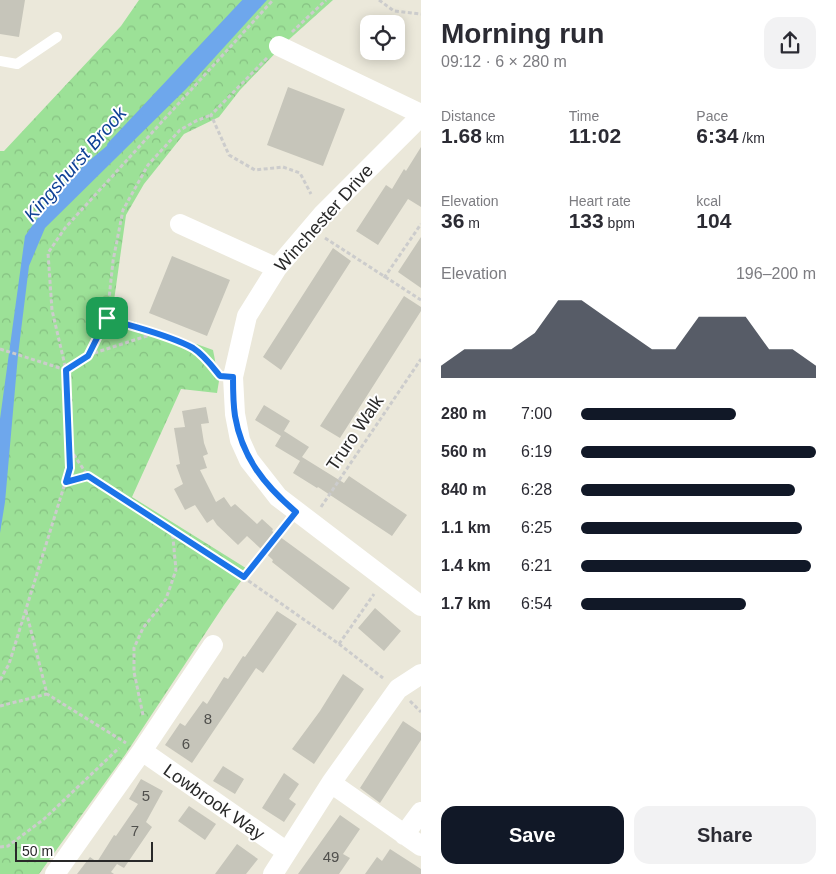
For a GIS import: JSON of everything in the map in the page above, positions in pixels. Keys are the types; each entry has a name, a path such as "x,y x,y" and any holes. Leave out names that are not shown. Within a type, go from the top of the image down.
{"street":[{"path":"279,46 421,115"},
{"name":"Winchester Drive","path":"421,115 323,214 277,268 247,316 233,377 234,414 240,440 249,460 278,497 421,606"},
{"path":"180,224 277,268"},
{"path":"55,874 133,743 214,645"},
{"path":"273,874 331,783 398,689 421,674"},
{"name":"Lowbrook Way","path":"133,743 287,852"},
{"path":"331,783 421,846"},
{"path":"404,835 421,812"}],"lane":[{"path":"0,61 17,64 57,37"}],"path":[{"path":"0,680 8,664 26,610 70,468 66,370 52,310 48,253 72,221 272,0"},
{"path":"88,356 107,318 113,261 123,210 148,165 180,130 211,115 326,0"},
{"path":"379,0 394,11 421,14"},
{"path":"211,115 229,155 255,170 283,167 300,173 311,194"},
{"path":"384,278 421,224"},
{"path":"312,228 384,278 421,300"},
{"path":"107,318 194,349 208,360 220,376 233,377"},
{"path":"0,349 66,370 88,356 154,334"},
{"name":"Truro Walk","path":"244,577 304,517 421,359"},
{"path":"69,448 88,476 244,577 339,644 398,689 421,712"},
{"path":"66,482 88,476"},
{"path":"145,722 134,672 134,648 143,628 166,599 176,570 173,538 168,527"},
{"path":"339,644 385,579"},
{"path":"26,610 47,694"},
{"path":"0,706 47,694 133,743 44,819 8,846 0,847"}],"green space":[{"path":"139,0 333,0 285,43 240,90 219,117 184,134 144,184 126,215 112,315 213,350 219,381 217,393 181,389 132,497 249,570 125,755 39,874 0,874 0,151 4,151 121,26"}],"water":[{"path":"246,0 267,0 186,89 45,228 29,266 18,355 5,502 0,533 0,419 25,236 56,192 114,140"}],"building":[{"path":"0,0 25,0 19,37 0,34"},
{"path":"288,87 345,109 323,166 267,145"},
{"path":"421,147 421,207 408,199 378,245 356,231 386,185 392,189"},
{"path":"421,237 421,288 398,272"},
{"path":"333,248 351,261 281,370 263,357"},
{"path":"172,256 230,280 207,336 149,313"},
{"path":"404,296 421,307 421,311 340,438 320,426"},
{"path":"264,405 290,421 281,436 255,420"},
{"path":"206,407 209,423 201,424 208,454 203,456 207,468 200,470 216,502 224,497 231,507 235,504 257,524 262,519 273,529 272,531 350,588 333,610 272,562 273,560 247,536 238,545 213,519 207,523 195,505 185,510 174,489 183,484 176,465 180,464 174,428 185,427 182,411"},
{"path":"284,431 309,447 302,457 344,483 349,476 407,515 392,536 318,487 293,473 300,461 275,446"},
{"path":"375,608 401,631 384,651 358,628"},
{"path":"277,611 297,624 263,673 256,668 192,763 165,745 180,723 185,726 203,701 207,704 224,677 228,679"},
{"path":"343,674 364,689 314,764 292,749 320,711"},
{"path":"403,721 421,733 421,740 380,803 360,788"},
{"path":"223,766 244,779 235,794 213,781"},
{"path":"284,773 299,784 289,799 296,804 284,822 262,808"},
{"path":"141,779 163,791 146,822 152,827 124,868 117,864 111,872 114,874 77,874 90,857 97,862 114,835 116,836 138,804 129,799"},
{"path":"189,806 216,824 205,840 178,821"},
{"path":"340,815 360,829 343,854 350,858 339,874 298,874"},
{"path":"237,844 258,859 246,874 215,874"},
{"path":"390,849 421,869 421,874 365,874 377,857 382,861"}],"waterway":[{"name":"Kingshurst Brook","path":"110,145 246,0"}],"route":[{"path":"107,318 174,340 194,349 208,360 220,376 233,377 234,414 240,440 249,460 278,497 296,512 244,577 88,476 66,482 70,468 66,370 88,356 107,318"}]}
